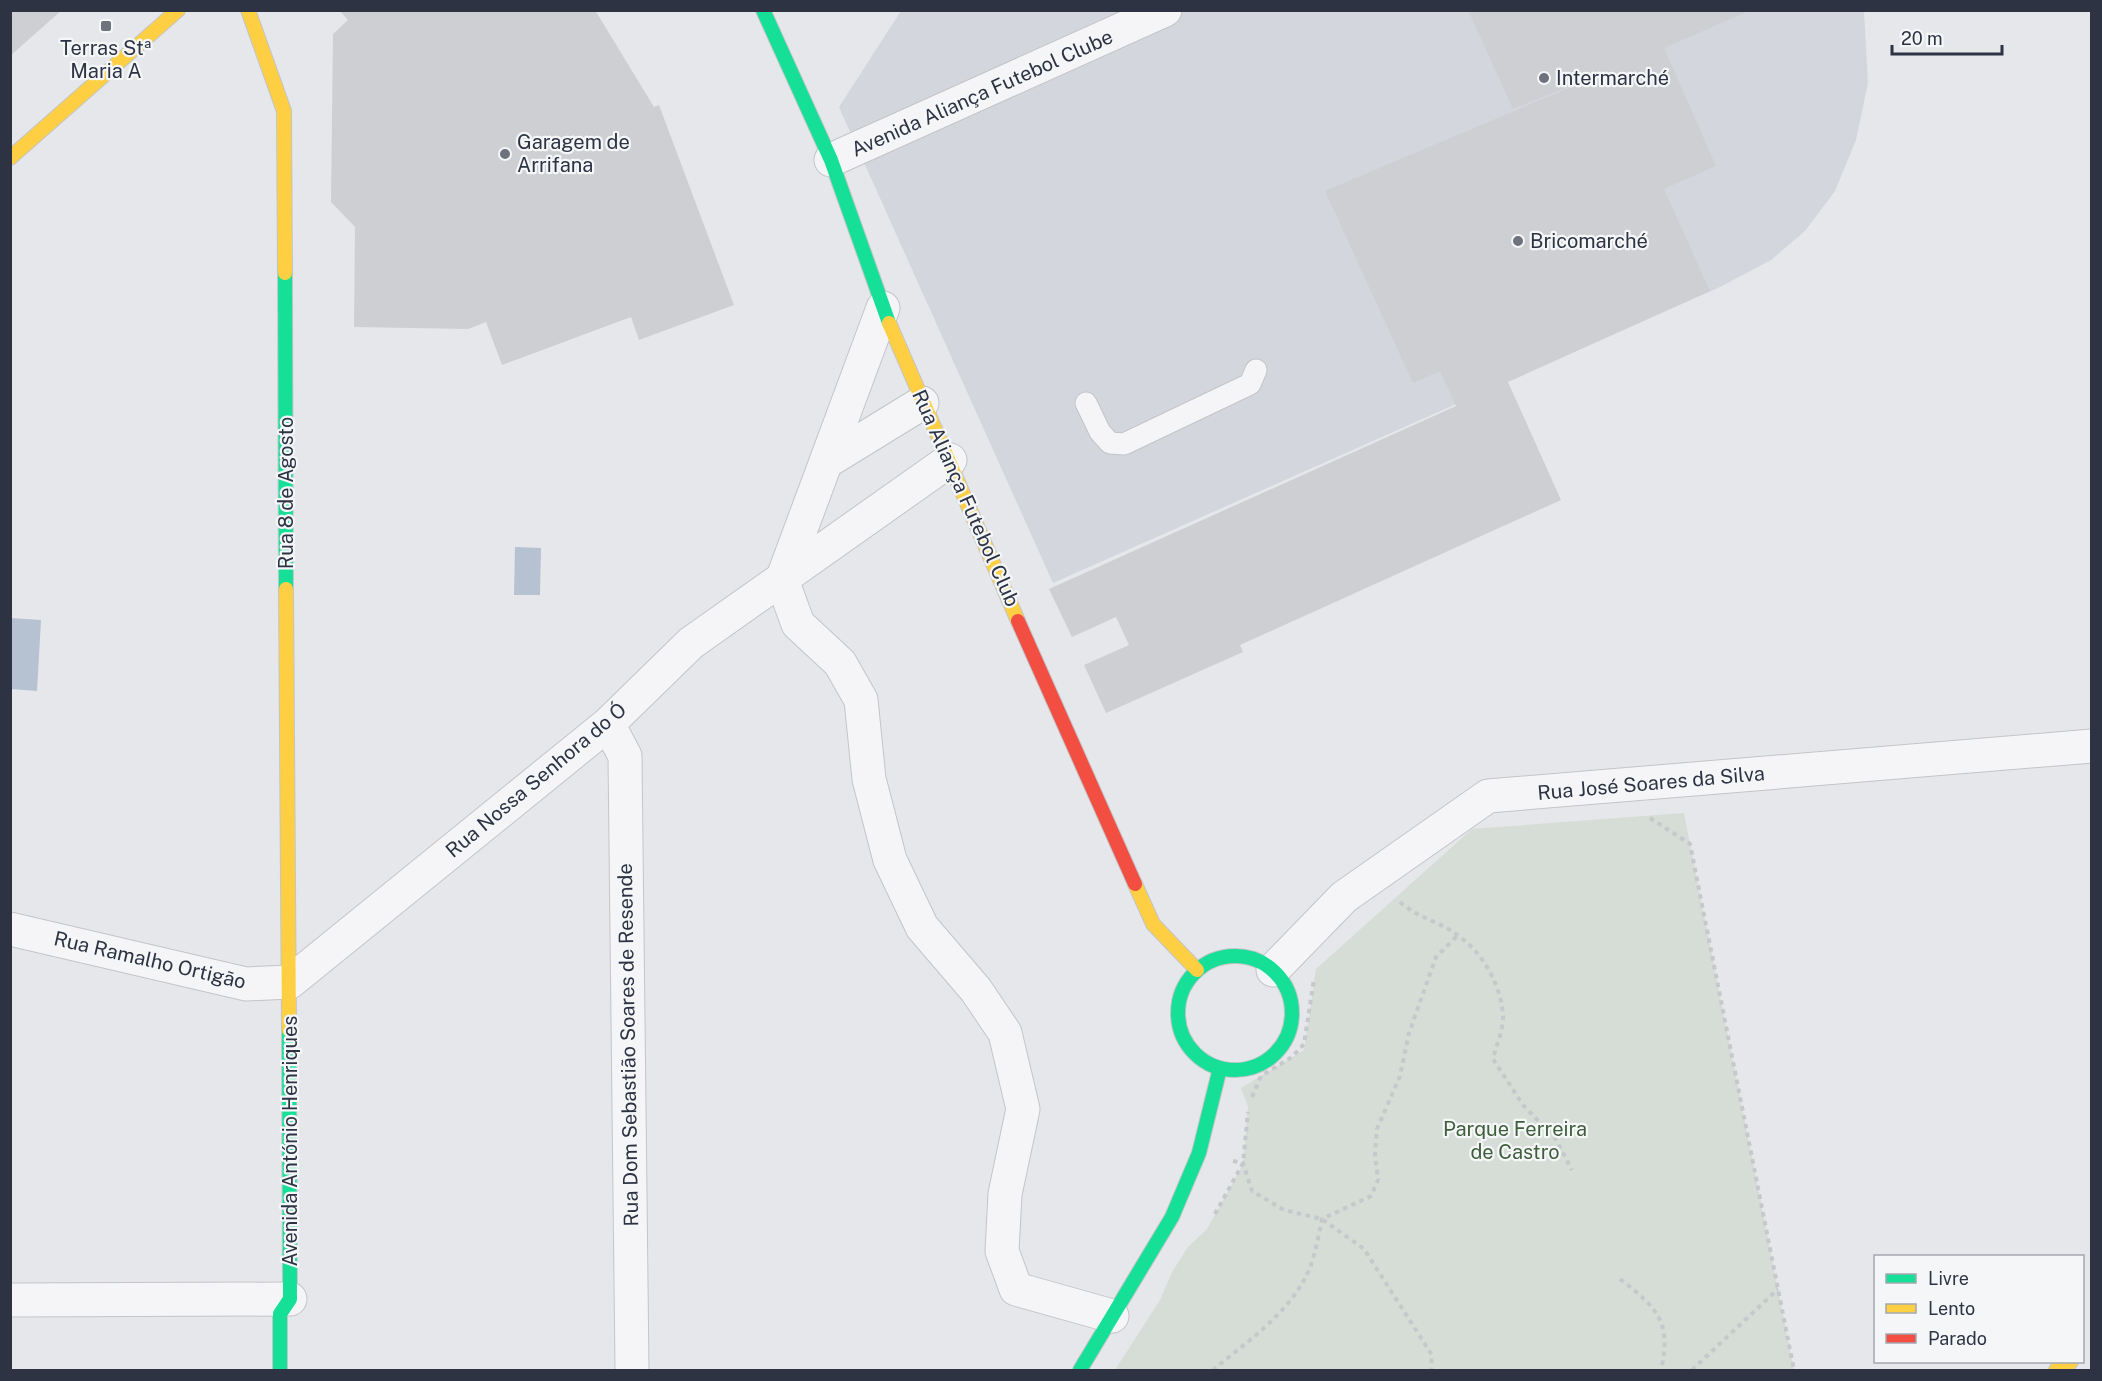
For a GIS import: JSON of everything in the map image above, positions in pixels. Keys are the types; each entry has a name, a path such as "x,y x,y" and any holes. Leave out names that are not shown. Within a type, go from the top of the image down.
{"street":[{"path":"10,158 178,10"},
{"name":"Rua 8 de Agosto","path":"248,10 284,111 290,982"},
{"name":"Rua Aliança Futebol Club","path":"763,10 831,160 883,308 922,403 950,460 1153,924 1197,970"},
{"name":"Avenida Aliança Futebol Clube","path":"831,160 1165,10"},
{"path":"883,308 782,580 798,624 840,663 861,700 870,779 890,860 922,927 976,990 1005,1033 1023,1109 1005,1194 1002,1251 1016,1289 1112,1316"},
{"path":"826,462 922,403"},
{"name":"Rua Nossa Senhora do Ó","path":"290,982 609,724 691,643 950,460"},
{"name":"Rua Dom Sebastião Soares de Resende","path":"609,724 625,756 632,1371"},
{"name":"Rua José Soares da Silva","path":"1273,970 1344,897 1488,796 2091,746"},
{"name":"Rua Ramalho Ortigão","path":"10,929 246,984 290,982"},
{"path":"1228,956 1259,961 1273,970 1285,985 1292,1002 1292,1022 1286,1040 1274,1055 1258,1066 1239,1070 1220,1068 1204,1061 1192,1050 1183,1036 1178,1020 1179,1002 1185,985 1197,970 1228,956"},
{"name":"Avenida António Henriques","path":"280,1371 280,1314 296,1307 290,982"},
{"path":"1080,1371 1172,1217 1199,1153 1220,1068"},
{"path":"10,1300 296,1307"},
{"path":"2056,1371 2069,1363"}],"lane":[{"path":"1086,403 1100,432 1110,442 1124,444 1250,384 1256,370"}],"path":[{"path":"1647,816 1690,844 1794,1371"},
{"path":"1395,897 1411,912 1458,935 1486,963 1498,995 1503,1018 1493,1059 1523,1105 1556,1138 1572,1170"},
{"path":"1322,1219 1371,1196 1378,1180 1375,1153 1377,1130 1400,1076 1409,1033 1436,957 1458,935"},
{"path":"1314,978 1304,1044 1292,1058 1261,1076 1248,1107 1243,1163 1252,1191 1284,1210 1322,1219 1364,1248 1432,1355 1431,1371"},
{"path":"1212,1219 1243,1163"},
{"path":"1213,1371 1269,1323 1301,1284 1310,1266 1322,1219"},
{"path":"1620,1279 1651,1303 1663,1328 1665,1351 1661,1371"},
{"path":"1695,1370 1778,1289"}],"shaded area":[{"path":"901,11 1864,11 1868,83 1856,140 1835,191 1805,231 1771,260 1720,287 1053,583 839,107"}],"green space":[{"name":"Parque Ferreira de Castro","path":"1684,813 1794,1370 1115,1370 1160,1300 1172,1272 1188,1247 1207,1229 1243,1164 1248,1107 1241,1088 1304,1050 1316,969 1472,829"}],"water":[{"path":"515,547 541,548 540,595 514,595"},
{"path":"11,618 41,620 37,691 11,689"}],"building":[{"path":"10,10 62,10 10,56"},
{"name":"Garagem de Arrifana","path":"339,10 595,10 654,107 659,105 734,305 639,340 631,317 502,365 486,322 468,329 354,327 355,227 331,202 333,34 348,20"},
{"path":"1468,10 1751,10 1664,48 1716,166 1664,189 1710,291 1508,382 1561,500 1240,645 1243,652 1106,713 1084,665 1129,645 1116,617 1072,637 1049,589 1456,406 1440,371 1413,383 1325,191 1630,62 1513,109"}],"traffic: fast":[{"path":"763,10 831,160 889,323"},
{"path":"285,273 286,589"},
{"path":"1235,956 1257,961 1275,973 1287,991 1292,1013 1287,1035 1275,1053 1257,1065 1235,1070 1213,1065 1195,1053 1183,1035 1178,1013 1183,991 1195,973 1213,961 1235,956"},
{"path":"280,1370 280,1314 290,1299 289,1030"},
{"path":"1080,1370 1172,1217 1199,1153 1220,1068"}],"traffic: slow":[{"path":"10,158 178,10"},
{"path":"248,10 284,111 285,273"},
{"path":"889,323 1018,621"},
{"path":"286,589 289,1030"},
{"path":"1135,884 1153,924 1197,970"},
{"path":"2056,1370 2069,1363"}],"traffic: jam":[{"path":"1018,621 1135,884"}],"place":[{"name":"Terras Stª Maria A","path":"106,26"},
{"name":"Intermarché","path":"1544,78"},
{"name":"Garagem de Arrifana","path":"505,154"},
{"name":"Bricomarché","path":"1518,241"}]}
